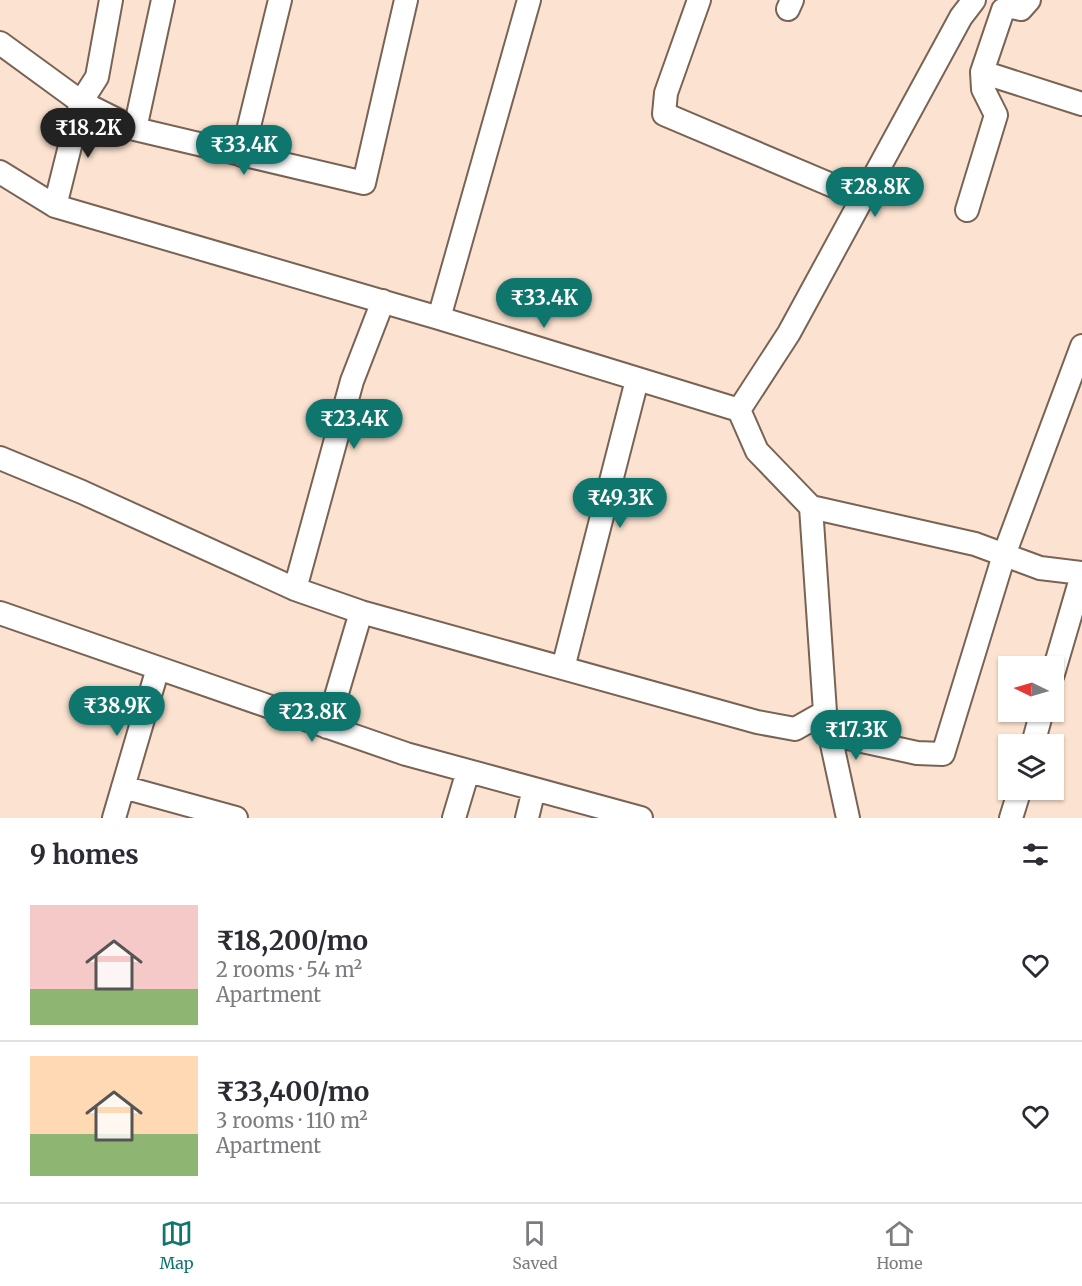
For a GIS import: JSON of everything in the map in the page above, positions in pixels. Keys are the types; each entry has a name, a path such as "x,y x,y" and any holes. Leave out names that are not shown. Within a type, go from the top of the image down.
{"street":[{"path":"55,206 81,102 97,77 111,0"},
{"path":"135,129 163,0"},
{"path":"242,155 280,0"},
{"path":"0,43 81,102 135,129 363,183 406,0"},
{"path":"439,318 529,0"},
{"path":"699,0 666,93 664,114 862,198"},
{"path":"739,410 789,333 961,17 974,0"},
{"path":"967,210 996,115 983,89 982,72 1003,10 1021,9 1029,0"},
{"path":"982,72 1082,105"},
{"path":"0,172 55,206 383,301 739,410"},
{"path":"295,589 352,381 383,301"},
{"path":"0,458 82,492 295,589 361,612 757,722 795,729 827,723 917,753 943,754 1004,555 1082,346"},
{"path":"563,668 636,380"},
{"path":"739,410 757,451 811,507 975,544 1040,568 1082,574 1058,656"},
{"path":"811,507 827,723 849,818"},
{"path":"327,727 361,612"},
{"path":"0,613 406,754 641,818"},
{"path":"114,818 158,668"},
{"path":"454,818 468,771"},
{"path":"123,787 229,817"},
{"path":"527,818 534,789"},
{"path":"1011,818 1017,800"}]}
